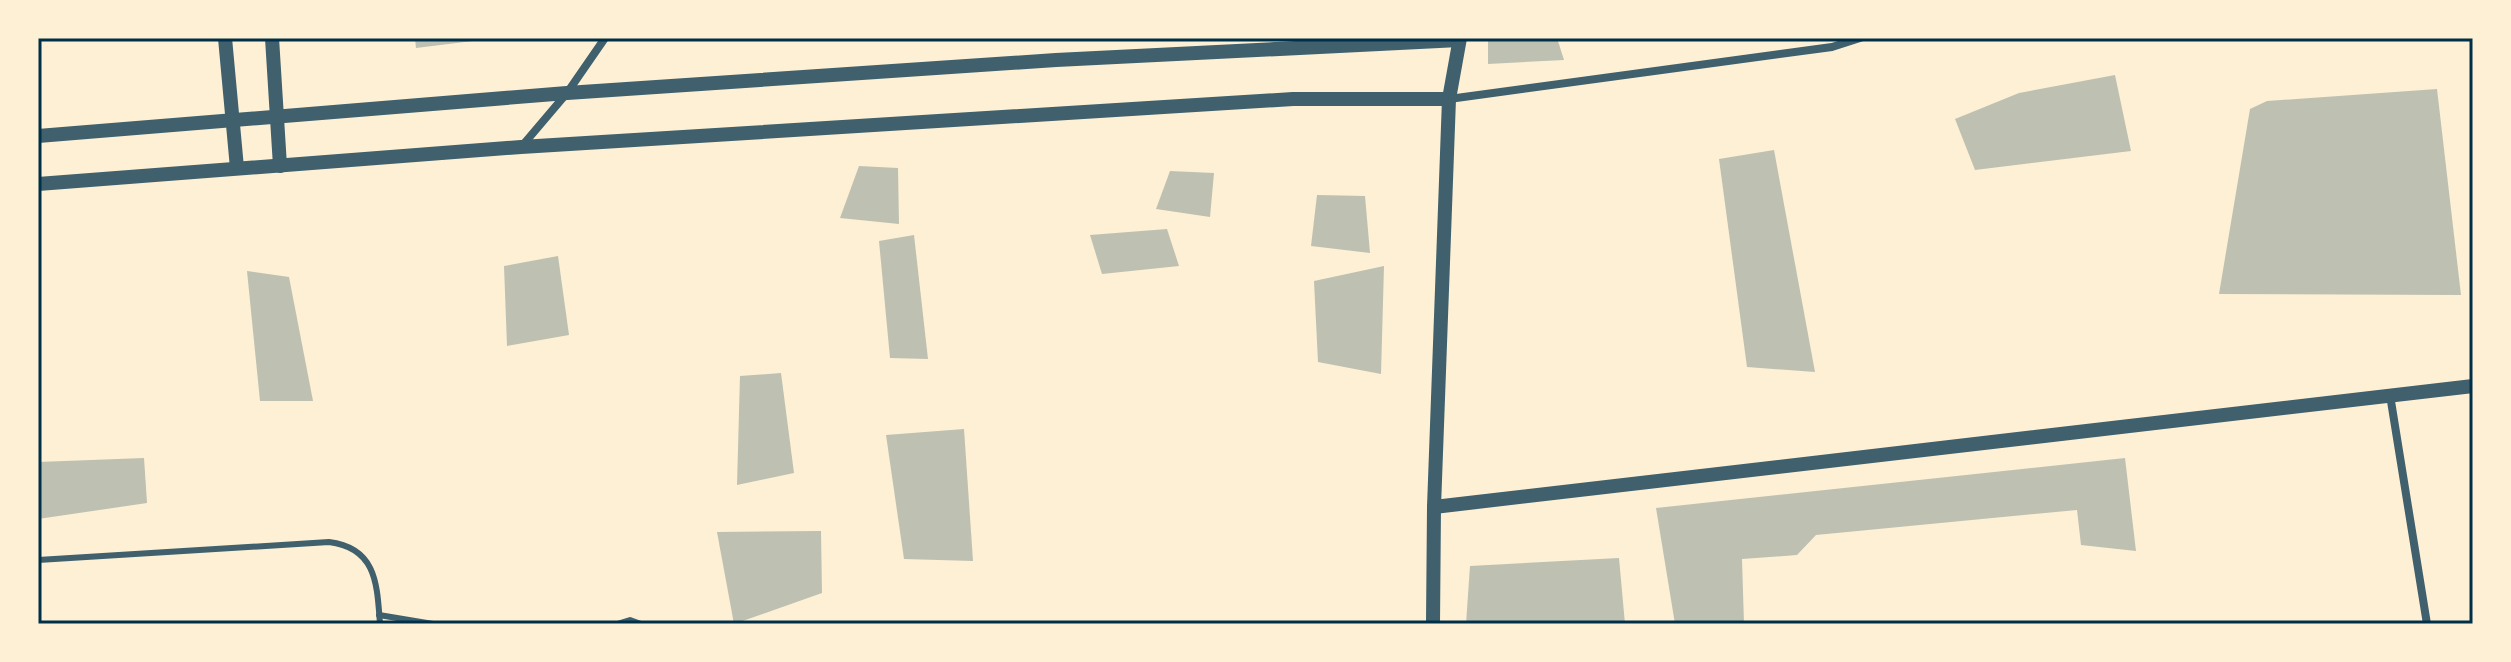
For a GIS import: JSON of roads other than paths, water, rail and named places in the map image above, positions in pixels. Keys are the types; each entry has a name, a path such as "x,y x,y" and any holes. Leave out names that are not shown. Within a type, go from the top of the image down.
{"street":[{"path":"225,38 237,168"},
{"path":"272,38 280,166"},
{"path":"521,147 567,93 605,38"},
{"path":"38,184 521,147 1293,99 1449,99 1832,47 1860,38"},
{"path":"38,136 567,93 1056,60 1459,39 1449,99 1434,507 1433,624"},
{"path":"1434,507 2473,386"},
{"path":"2390,395 2427,624"}],"lane":[{"path":"38,560 329,542 343,544 365,558 372,571 380,624"},
{"path":"379,615 433,624"},
{"path":"617,624 630,620 641,624"}]}
